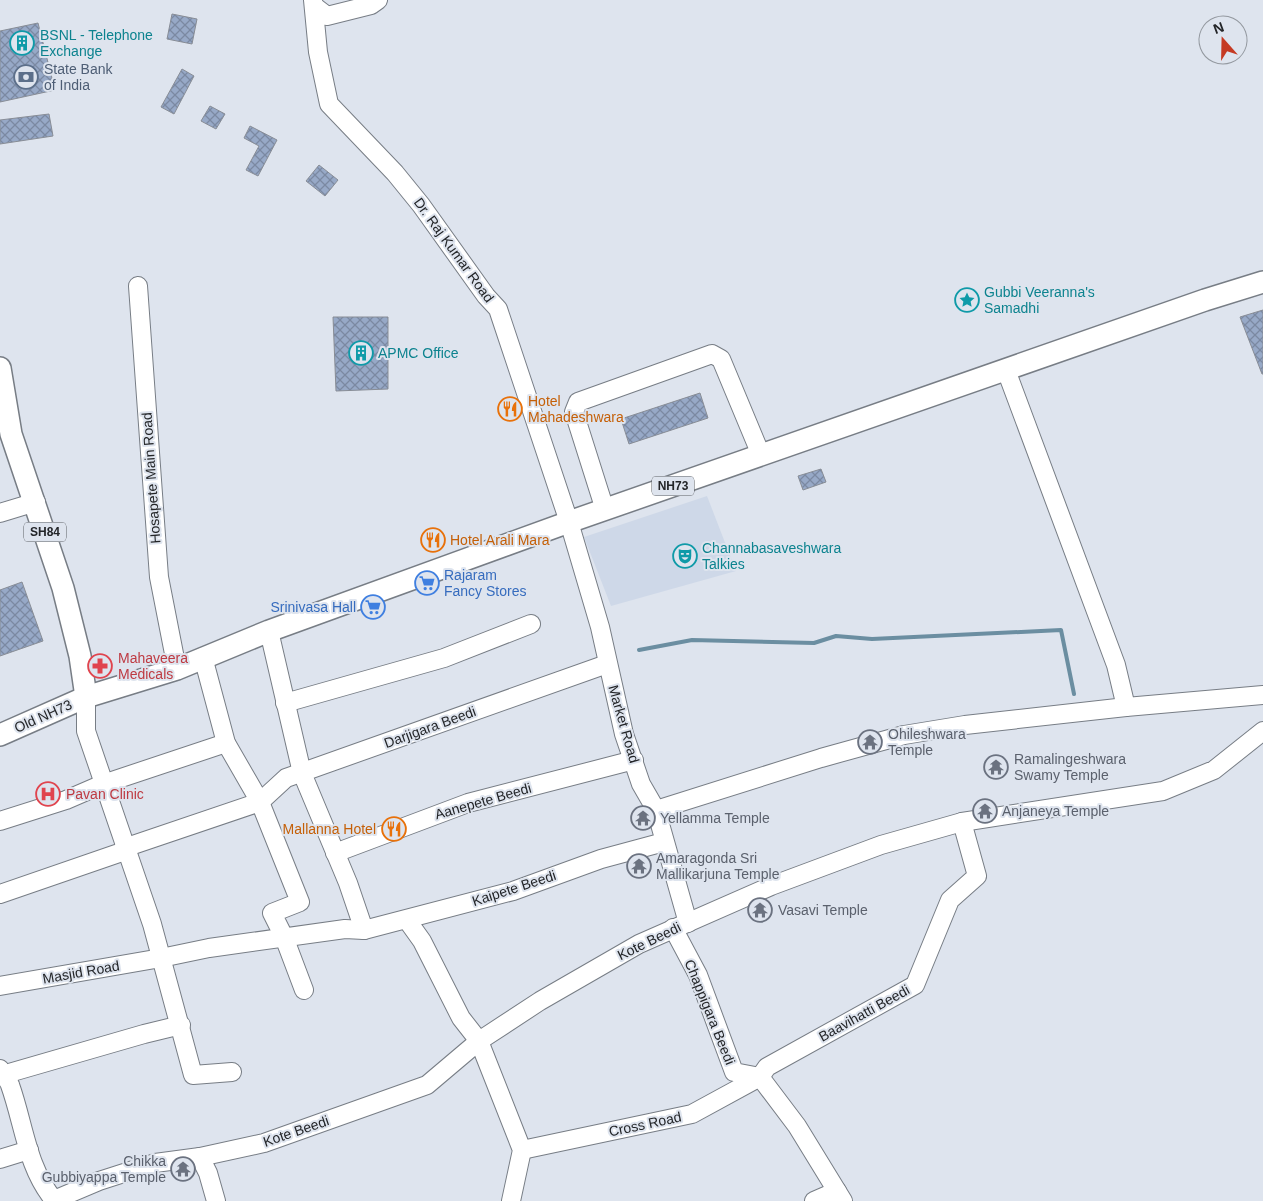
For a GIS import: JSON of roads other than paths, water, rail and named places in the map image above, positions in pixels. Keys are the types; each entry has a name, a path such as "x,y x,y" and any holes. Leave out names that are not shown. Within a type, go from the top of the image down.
{"main road":[{"name":"NH73","path":"86,697 177,669 269,631 569,522 1263,282"},
{"name":"SH84","path":"0,368 11,434 36,502 64,588 80,656 86,697"},
{"name":"Old NH73","path":"0,735 86,697"}],"street":[{"path":"314,3 327,16 371,5 378,0"},
{"name":"Dr. Raj Kumar Road","path":"314,3 318,52 329,104 395,173 421,205 486,296 498,309 520,368 569,522"},
{"name":"Hosapete Main Road","path":"138,286 159,578 177,669"},
{"path":"605,510 574,412 578,402 712,354 721,359 761,455"},
{"path":"1006,370 1116,666 1126,707"},
{"path":"0,513 36,502"},
{"name":"Market Road","path":"569,522 600,627 624,734 641,784 656,810 681,925"},
{"path":"285,702 444,658 532,624"},
{"path":"269,631 302,772 348,883 364,930"},
{"path":"203,657 226,742 260,802 300,902 272,912 284,936 304,990"},
{"name":"Darjigara Beedi","path":"260,802 286,778 385,740 607,664"},
{"path":"656,810 821,758 904,735 965,725 1263,694"},
{"path":"86,697 86,732 127,847 162,958 193,1075 232,1072"},
{"name":"Kote Beedi","path":"54,1200 99,1181 155,1163 200,1157 264,1143 427,1085 479,1041 540,1000 639,944 771,886 863,852 962,822 1163,791 1214,770 1263,731"},
{"path":"0,821 66,800 104,784 226,742"},
{"name":"Aanepete Beedi","path":"335,853 468,802 634,760"},
{"path":"0,894 119,853 127,847 260,802"},
{"name":"Baavihatti Beedi","path":"760,1076 767,1067 914,985 950,900 977,876 962,822"},
{"name":"Kaipete Beedi","path":"284,936 344,929 364,930 407,920 513,891 601,859 664,842"},
{"path":"407,920 422,941 461,1018 479,1041 522,1150 511,1201"},
{"name":"Chappigara Beedi","path":"681,925 734,1072 760,1076"},
{"name":"Masjid Road","path":"0,986 284,936"},
{"path":"54,1200 44,1188 29,1150 10,1082 1,1072 181,1025"},
{"path":"760,1076 797,1126 840,1196 814,1201"},
{"name":"Cross Road","path":"522,1150 692,1114 760,1076"},
{"path":"0,1159 29,1150"},
{"path":"200,1157 208,1173 216,1201"}],"waterway":[{"path":"639,650 692,640 814,643 836,636 872,639 1061,630 1074,694"}],"place":[{"name":"BSNL - Telephone Exchange","path":"22,43"},
{"name":"State Bank of India","path":"26,77"},
{"name":"Gubbi Veeranna's Samadhi","path":"967,300"},
{"name":"APMC Office","path":"361,353"},
{"name":"Hotel Mahadeshwara","path":"510,409"},
{"name":"Hotel Arali Mara","path":"433,540"},
{"name":"Channabasaveshwara Talkies","path":"685,556"},
{"name":"Rajaram Fancy Stores","path":"427,583"},
{"name":"Srinivasa Hall","path":"373,607"},
{"name":"Mahaveera Medicals","path":"100,666"},
{"name":"Ohileshwara Temple","path":"870,742"},
{"name":"Ramalingeshwara Swamy Temple","path":"996,767"},
{"name":"Pavan Clinic","path":"48,794"},
{"name":"Anjaneya Temple","path":"985,811"},
{"name":"Yellamma Temple","path":"643,818"},
{"name":"Mallanna Hotel","path":"394,829"},
{"name":"Amaragonda Sri Mallikarjuna Temple","path":"639,866"},
{"name":"Vasavi Temple","path":"760,910"},
{"name":"Chikka Gubbiyappa Temple","path":"183,1169"}]}
